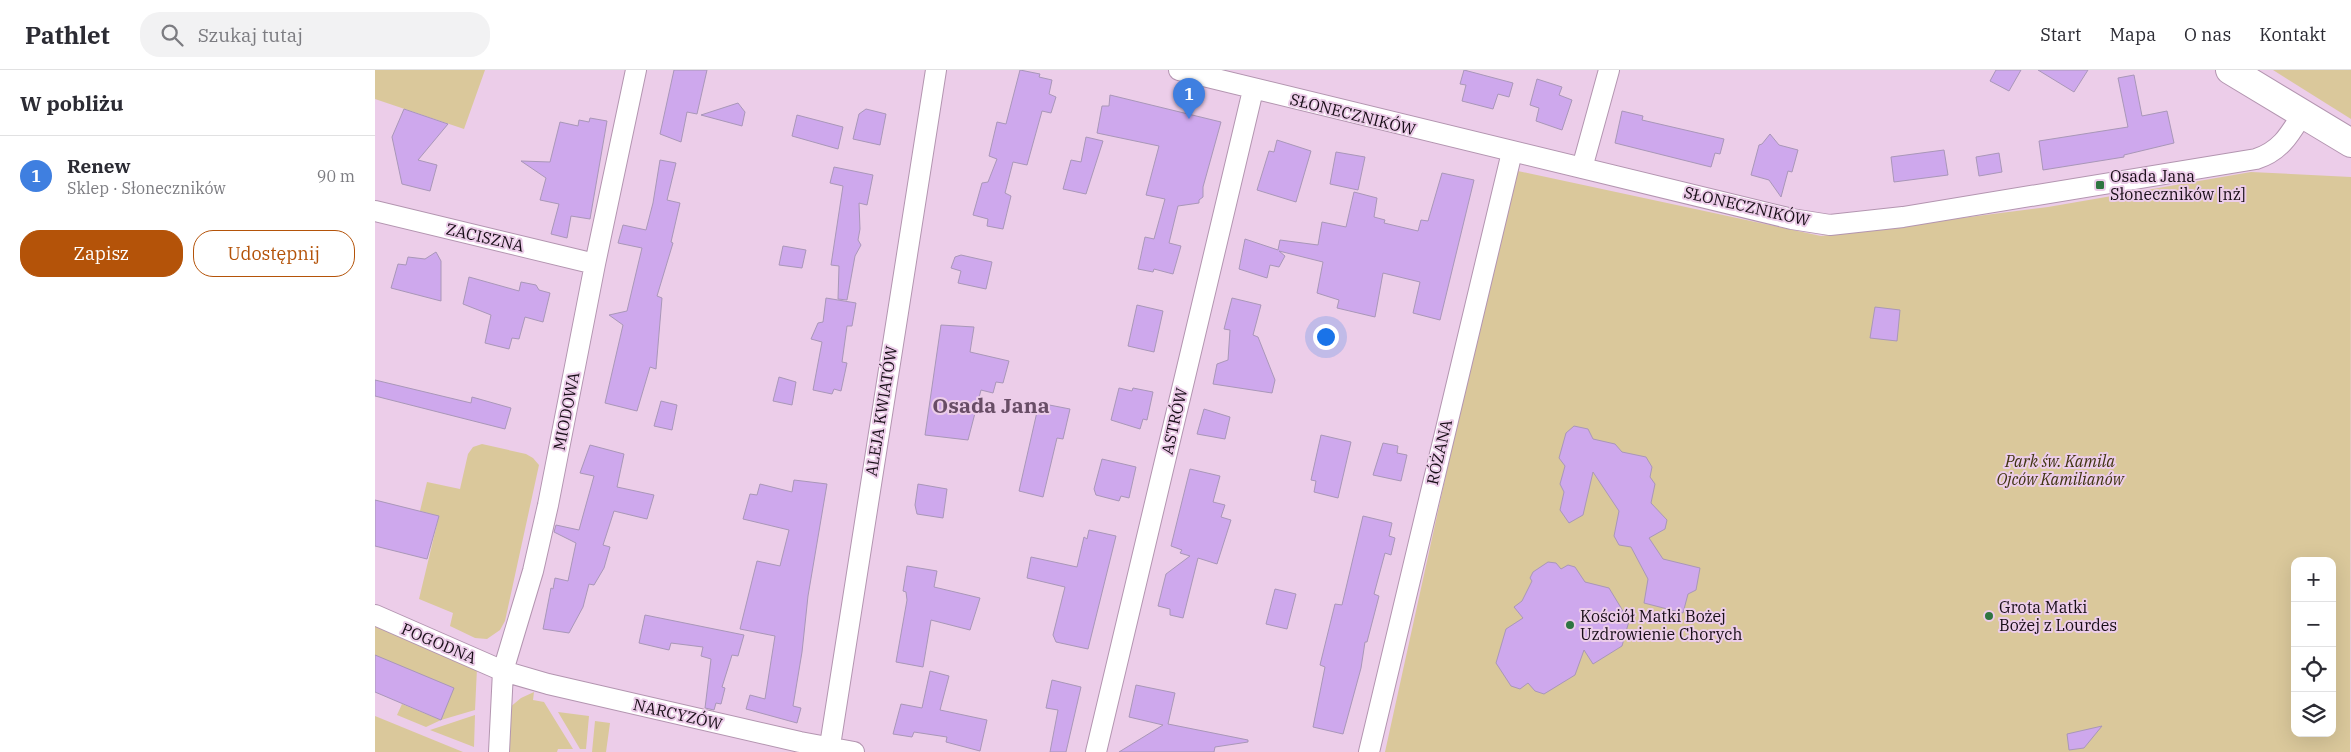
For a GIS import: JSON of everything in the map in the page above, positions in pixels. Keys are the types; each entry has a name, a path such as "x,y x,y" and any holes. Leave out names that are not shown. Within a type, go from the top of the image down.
{"street":[{"name":"MIODOWA","path":"499,752 503,671 533,571 548,505 595,264 636,70"},
{"name":"ALEJA KWIATÓW","path":"829,749 936,70"},
{"name":"SŁONECZNIKÓW","path":"1179,70 1253,90 1792,219 1830,225 1903,217 2256,159 2277,149 2285,142 2303,113"},
{"path":"1582,168 1609,70"},
{"path":"2230,70 2351,143"},
{"name":"ASTRÓW","path":"1095,752 1253,90"},
{"name":"RÓŻANA","path":"1369,752 1512,152"},
{"name":"ZACISZNA","path":"375,211 595,264"},
{"name":"POGODNA","path":"375,615 503,671"},
{"name":"NARCYZÓW","path":"503,671 606,698 829,749 854,752"}],"green space":[{"path":"375,70 485,70 464,129 375,99"},
{"path":"2273,70 2351,70 2351,119"},
{"name":"Park św. Kamila Ojców Kamilianów","path":"1513,170 1821,236 2048,207 2251,172 2351,177 2350,752 1385,752"},
{"path":"482,444 526,454 539,465 505,621 500,630 487,639 475,638 450,626 453,613 419,599 439,516 420,511 427,482 460,489 468,454 473,447"},
{"path":"375,623 477,668 475,710 441,720 375,655"},
{"path":"534,692 533,700 544,702 573,749 558,749 557,752 508,752 509,708 521,698"},
{"path":"402,704 441,720 426,727 397,715"},
{"path":"558,712 589,716 586,749 580,749"},
{"path":"475,715 474,747 430,730"},
{"path":"375,716 463,752 375,752"},
{"path":"595,721 610,723 606,752 592,752"}],"building":[{"path":"674,70 707,70 697,114 687,112 681,142 660,134"},
{"path":"1020,70 1040,74 1039,77 1052,80 1049,94 1056,97 1051,113 1042,111 1027,165 1013,162 1005,193 1011,196 1003,229 987,226 988,219 973,215 982,183 988,182 997,159 989,156 997,122 1006,124"},
{"path":"1464,70 1513,83 1509,97 1498,94 1493,109 1462,101 1466,85 1460,84"},
{"path":"1996,70 2021,70 2009,91 1990,81"},
{"path":"2038,70 2088,70 2074,92"},
{"path":"2134,75 2142,116 2167,111 2174,143 2124,155 2124,157 2043,170 2039,141 2128,127 2118,78"},
{"path":"1537,79 1562,87 1559,95 1572,100 1562,130 1536,121 1539,108 1530,105"},
{"path":"1110,95 1221,122 1203,187 1203,197 1199,200 1199,203 1178,206 1169,243 1181,246 1173,274 1154,269 1153,272 1138,269 1145,237 1154,239 1165,199 1146,195 1159,146 1097,133 1102,106 1109,106"},
{"path":"738,103 745,112 742,126 701,115"},
{"path":"404,109 448,124 418,160 437,165 430,191 402,184 392,137"},
{"path":"866,109 886,114 880,145 853,139 859,114"},
{"path":"1622,111 1643,116 1642,120 1724,139 1720,154 1715,153 1711,167 1615,143"},
{"path":"797,115 843,127 838,149 792,136"},
{"path":"590,118 607,121 590,219 571,216 567,238 551,234 559,204 540,200 546,178 521,161 550,162 560,122 578,126 579,120 589,122"},
{"path":"1770,134 1779,145 1798,150 1792,172 1788,171 1781,197 1769,180 1751,175 1759,145"},
{"path":"1086,137 1103,141 1086,194 1063,189 1071,160 1081,162"},
{"path":"1277,140 1311,151 1296,202 1257,190 1269,151 1274,152"},
{"path":"1944,150 1948,175 1894,182 1891,157"},
{"path":"1336,152 1365,157 1358,190 1330,184"},
{"path":"1999,153 2002,172 1979,176 1976,157"},
{"path":"660,160 676,163 667,200 680,203 671,242 673,243 657,296 662,298 656,369 650,367 637,411 605,403 623,325 609,315 627,311 642,248 618,243 623,225 646,230 653,203"},
{"path":"834,167 873,175 867,205 859,203 860,229 858,240 861,245 855,256 847,300 838,299 839,266 831,265 843,186 830,183"},
{"path":"1442,173 1474,180 1440,320 1413,313 1420,282 1383,273 1375,317 1337,308 1339,300 1317,293 1323,262 1279,251 1285,256 1279,267 1270,265 1267,278 1239,269 1245,239 1278,250 1280,240 1318,245 1322,222 1346,227 1354,192 1377,198 1374,217 1385,220 1384,223 1418,231 1421,220 1428,221"},
{"path":"783,246 806,250 802,268 779,265"},
{"path":"436,252 441,261 441,301 391,288 398,264 406,265 408,257 425,259"},
{"path":"961,255 992,262 986,289 958,283 961,271 951,268 955,257"},
{"path":"469,277 519,291 521,282 536,285 539,290 550,293 543,322 525,317 519,339 512,338 509,349 485,343 491,315 463,304"},
{"path":"826,298 856,303 852,326 847,326 842,362 847,363 841,391 834,389 832,394 813,390 822,342 811,339 818,323 823,322"},
{"path":"1232,298 1261,305 1253,335 1258,337 1275,380 1272,393 1213,384 1217,364 1228,360 1230,330 1224,329"},
{"path":"1137,305 1163,311 1154,352 1128,346"},
{"path":"1875,307 1900,310 1897,341 1870,338"},
{"path":"941,325 974,327 970,352 1009,361 1003,383 996,382 993,393 981,390 968,440 925,435"},
{"path":"779,377 796,382 792,405 773,401"},
{"path":"375,380 471,403 472,397 511,408 505,429 375,396"},
{"path":"1119,388 1132,391 1133,388 1153,392 1147,420 1143,419 1140,429 1111,420"},
{"path":"661,401 677,405 672,430 654,426"},
{"path":"1039,403 1070,409 1063,439 1057,438 1043,497 1019,491"},
{"path":"1204,409 1230,417 1225,439 1197,434"},
{"path":"1574,426 1588,429 1593,439 1615,444 1622,452 1646,457 1652,467 1650,477 1655,484 1651,503 1667,520 1665,529 1649,538 1663,559 1700,568 1696,590 1688,594 1683,613 1644,603 1648,579 1631,547 1619,545 1614,536 1619,511 1593,472 1583,515 1569,523 1560,510 1564,492 1560,484 1565,466 1559,458 1566,433"},
{"path":"1321,435 1351,442 1338,498 1314,492 1316,481 1311,480"},
{"path":"1383,443 1398,446 1397,453 1407,455 1401,481 1373,475"},
{"path":"590,445 624,454 617,487 654,495 647,519 614,511 603,545 610,547 604,568 594,585 589,584 583,607 569,633 543,629 551,588 553,589 555,578 568,581 576,543 554,532 556,525 579,530 594,476 580,473"},
{"path":"1102,459 1136,467 1129,498 1121,496 1119,501 1096,495 1094,489"},
{"path":"1190,469 1220,476 1213,502 1225,505 1221,517 1231,520 1217,564 1198,558 1183,618 1170,615 1170,609 1158,606 1166,574 1190,556 1180,553 1182,550 1171,546"},
{"path":"794,480 827,484 808,596 802,652 793,706 801,708 797,723 746,709 750,695 765,699 775,636 740,629 757,561 780,566 789,530 743,519 750,494 757,495 760,484 792,492"},
{"path":"918,484 947,489 943,518 917,514 915,505"},
{"path":"375,500 439,516 427,559 375,546"},
{"path":"1363,516 1392,523 1389,536 1395,538 1391,555 1385,553 1374,594 1379,596 1367,642 1365,642 1361,668 1343,734 1313,727 1325,667 1320,665 1335,604 1342,605"},
{"path":"1089,530 1116,536 1088,649 1056,642 1053,635 1065,587 1027,578 1031,557 1077,567 1084,537 1087,539"},
{"name":"Kościół Matki Bożej Uzdrowienie Chorych","path":"1548,562 1556,563 1561,569 1568,565 1575,567 1585,582 1609,588 1629,621 1622,646 1593,664 1584,650 1575,675 1544,694 1535,691 1528,683 1520,689 1511,686 1496,663 1506,629 1523,618 1514,607 1522,601 1532,581 1530,578 1533,572"},
{"path":"907,566 937,571 934,587 980,598 970,630 931,620 923,667 896,662 907,600 906,592 903,591"},
{"path":"1275,589 1296,594 1287,629 1266,624"},
{"path":"645,615 744,635 738,656 732,655 722,687 725,688 721,704 716,703 714,710 705,708 711,659 701,656 703,647 671,643 669,650 639,643"},
{"path":"375,655 454,688 441,720 375,692"},
{"path":"930,671 949,676 940,710 987,720 980,751 946,742 947,737 914,732 912,737 893,734 901,704 922,708"},
{"path":"1052,680 1081,687 1066,752 1050,752 1058,710 1046,708"},
{"path":"1136,685 1175,693 1168,724 1248,740 1248,742 1215,747 1214,752 1119,752 1163,725 1129,717"},
{"path":"2102,726 2084,748 2069,750 2067,734"}],"place":[{"name":"Renew","path":"1189,119"},
{"name":"Osada Jana Słoneczników [nż]","path":"2100,185"},
{"name":"Grota Matki Bożej z Lourdes","path":"1989,616"},
{"name":"Kościół Matki Bożej Uzdrowienie Chorych","path":"1570,625"}],"district":[{"name":"Osada Jana","path":"991,406"}]}
